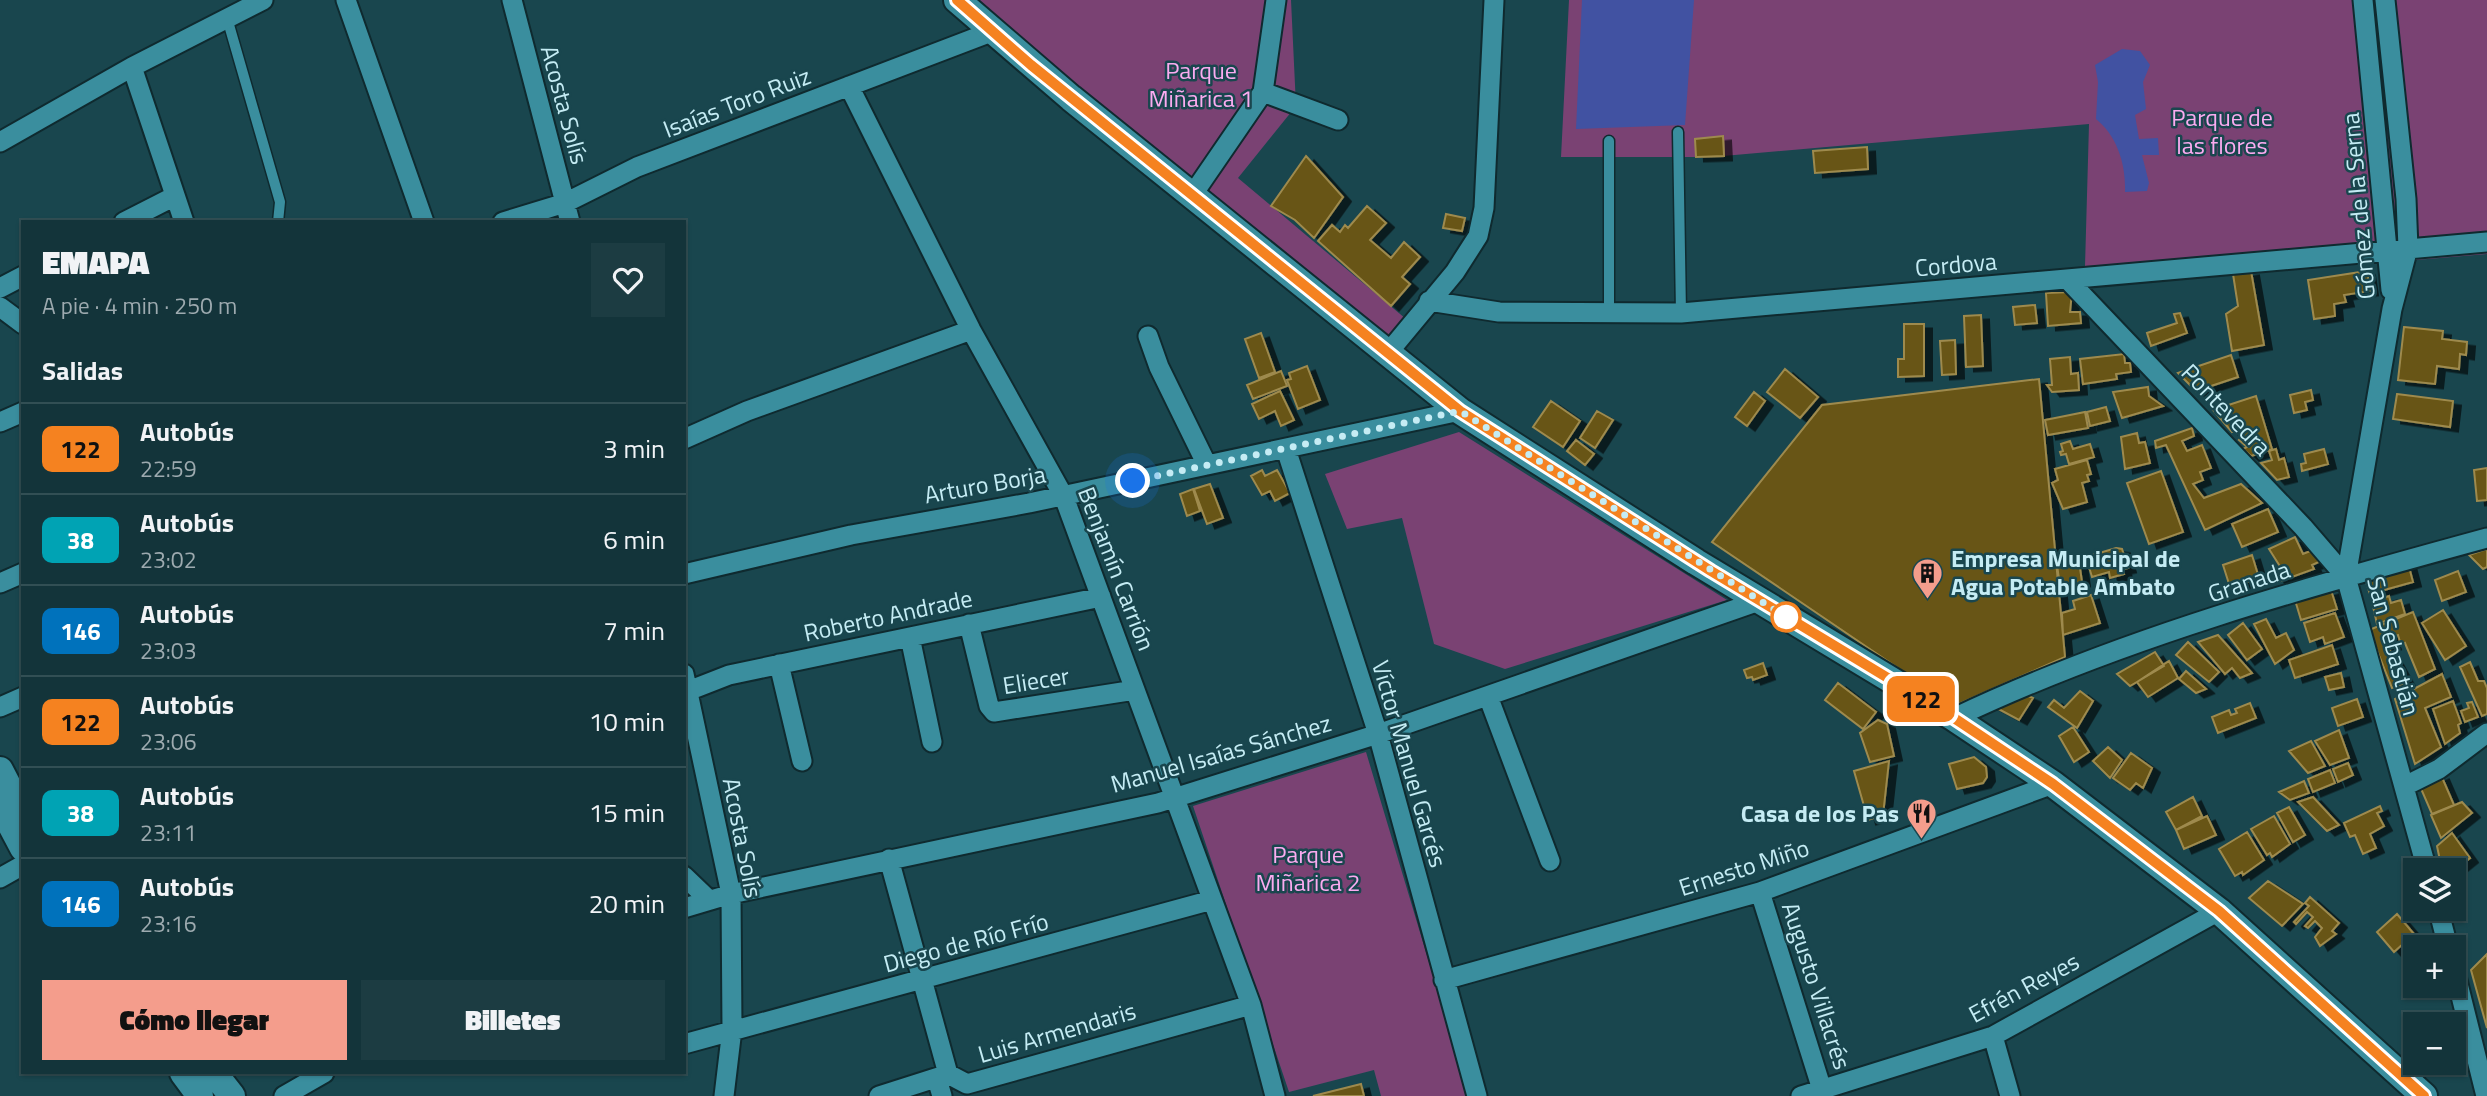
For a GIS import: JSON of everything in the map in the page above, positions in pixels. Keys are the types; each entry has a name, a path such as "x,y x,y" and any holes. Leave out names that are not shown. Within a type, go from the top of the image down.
{"main road":[{"path":"957,0 991,32 1460,411 1759,601 1954,718 2053,784 2219,911 2424,1096"},
{"path":"0,770 21,810"},
{"path":"0,805 21,844"},
{"path":"184,1074 200,1096"},
{"path":"215,1074 232,1096"}],"street":[{"path":"0,142 132,67 263,0"},
{"path":"346,0 423,220"},
{"name":"Acosta Solís","path":"512,0 569,220"},
{"path":"1193,194 1263,92 1276,0"},
{"path":"1387,354 1455,272 1478,236 1482,217 1494,0"},
{"name":"Gómez de la Serna","path":"2363,0 2367,44 2398,249"},
{"name":"Gómez de la Serna","path":"2385,0 2398,249 2392,309"},
{"name":"Isaías Toro Ruiz","path":"510,220 565,203 637,167 991,32"},
{"path":"2367,44 2389,40"},
{"path":"132,67 183,220"},
{"name":"Benjamín Carrión","path":"849,86 971,330 1063,496 1251,1004 1275,1096"},
{"path":"1263,92 1338,120"},
{"path":"128,220 175,196"},
{"name":"Cordova","path":"1429,301 1499,312 1609,315 1681,313 2487,242"},
{"path":"0,288 21,277"},
{"name":"Pontevedra","path":"2067,280 2303,527 2346,577"},
{"path":"0,307 21,323"},
{"name":"San Sebastián","path":"2392,309 2346,577 2424,858"},
{"path":"686,438 747,411 971,330"},
{"path":"1148,336 1159,368 1207,465"},
{"name":"Arturo Borja","path":"686,574 863,533 1063,496 1460,411"},
{"path":"0,422 21,413"},
{"name":"Víctor Manuel Garcés","path":"1286,449 1378,734 1477,1096"},
{"name":"Granada","path":"1954,718 2015,689 2166,635 2346,577 2487,538"},
{"path":"0,583 21,574"},
{"name":"Roberto Andrade","path":"686,683 1101,597"},
{"name":"Manuel Isaías Sánchez","path":"686,907 708,899 1173,798 1378,734 1759,601"},
{"name":"Eliecer","path":"969,624 989,706 994,712 1135,690"},
{"path":"910,637 932,742"},
{"path":"779,664 802,761"},
{"name":"Acosta Solís","path":"686,683 731,894 733,1029 724,1096"},
{"path":"1488,695 1550,861"},
{"path":"0,707 21,698"},
{"path":"2405,786 2439,769 2487,733"},
{"name":"Ernesto Miño","path":"1444,980 1760,892 2053,784"},
{"path":"888,859 922,981 942,1083"},
{"path":"0,877 21,866"},
{"path":"686,878 708,899"},
{"name":"Augusto Villacrés","path":"1760,892 1823,1093"},
{"name":"Diego de Río Frío","path":"686,1043 1212,900"},
{"name":"Efrén Reyes","path":"1801,1096 1823,1093 1993,1036 2219,911"},
{"path":"2462,998 2486,1096"},
{"name":"Luis Armendaris","path":"879,1096 942,1083 967,1084 1251,1004"},
{"path":"1993,1036 2010,1096"},
{"path":"284,1096 322,1074"}],"lane":[{"path":"227,18 280,202 278,220"},
{"path":"1678,132 1681,313"},
{"path":"1609,141 1609,315"}],"green space":[{"name":"Parque Miñarica 1","path":"972,0 1291,0 1296,106 1238,178 1406,319 1386,345"},
{"name":"Parque de las flores","path":"1569,0 2355,0 2380,244 2235,263 2085,266 2089,124 1712,157 1561,157"},
{"path":"2391,0 2487,0 2487,254 2416,260"},
{"path":"2382,48 2403,242 2390,243 2371,49"},
{"path":"1459,432 1727,600 1505,669 1434,644 1402,518 1347,529 1325,474"},
{"name":"Parque Miñarica 2","path":"1366,752 1469,1096 1381,1096 1374,1070 1289,1092 1193,806"}],"water":[{"path":"1582,0 1694,0 1685,125 1576,129"},
{"path":"2122,49 2140,51 2150,65 2143,82 2146,109 2135,115 2139,139 2158,138 2159,155 2142,155 2149,183 2147,191 2125,192 2119,151 2110,134 2096,119 2098,82 2095,65"}],"building":[{"path":"1723,136 1724,156 1696,157 1695,139"},
{"path":"1867,147 1868,169 1815,173 1813,151"},
{"path":"1306,156 1343,197 1314,238 1295,220 1271,206"},
{"path":"1367,206 1386,223 1370,240 1391,258 1404,242 1420,257 1402,277 1410,284 1391,306 1318,241 1332,225 1340,232 1345,225 1348,228"},
{"path":"1446,214 1465,218 1462,231 1443,228"},
{"path":"2251,271 2264,345 2232,351 2226,314 2238,306 2233,274"},
{"path":"2367,271 2370,291 2344,295 2346,302 2334,304 2335,316 2314,319 2308,280"},
{"path":"2072,292 2070,312 2080,312 2081,323 2048,326 2046,293"},
{"path":"2035,305 2037,323 2015,325 2013,307"},
{"path":"2180,313 2187,333 2151,346 2147,333 2177,323 2174,314"},
{"path":"1981,315 1983,366 1966,367 1964,316"},
{"path":"1904,324 1924,324 1924,376 1898,377 1898,359 1904,359"},
{"path":"2404,327 2443,331 2442,339 2467,342 2466,355 2460,354 2459,369 2437,366 2435,384 2398,380"},
{"path":"1261,333 1275,372 1259,378 1245,339"},
{"path":"1955,340 1956,374 1942,375 1940,341"},
{"path":"2124,354 2125,363 2130,363 2131,372 2116,374 2117,379 2083,384 2080,359"},
{"path":"2231,355 2238,377 2196,391 2178,373"},
{"path":"2070,357 2071,374 2078,373 2079,390 2052,392 2047,385 2052,385 2050,359"},
{"path":"1307,366 1320,400 1298,409 1287,380 1291,379 1289,373"},
{"path":"1785,369 1818,397 1800,418 1767,392"},
{"path":"1281,371 1287,386 1253,399 1247,385"},
{"name":"Empresa Municipal de Agua Potable Ambato","path":"2039,379 2065,657 1954,706 1712,542 1822,405"},
{"path":"2148,387 2149,396 2163,406 2122,418 2113,392"},
{"path":"2311,390 2313,400 2305,402 2307,410 2294,413 2290,395"},
{"path":"1280,391 1294,420 1281,426 1275,411 1259,419 1252,404"},
{"path":"1754,392 1765,401 1747,426 1735,417"},
{"path":"2397,394 2453,401 2450,427 2393,419"},
{"path":"2256,396 2272,449 2251,456 2243,449 2247,447 2239,440 2243,436 2237,430 2232,432 2213,410"},
{"path":"1551,401 1580,421 1563,447 1533,427"},
{"path":"2106,407 2110,421 2090,426 2087,412"},
{"path":"1597,411 1613,420 1595,448 1580,438"},
{"path":"2085,412 2088,428 2048,435 2045,420"},
{"path":"2192,428 2194,436 2182,441 2187,451 2202,445 2211,468 2200,472 2203,480 2193,484 2204,498 2241,484 2262,503 2205,530 2166,445 2156,448 2155,441"},
{"path":"2137,433 2139,443 2145,442 2150,463 2125,469 2121,437"},
{"path":"1576,440 1594,454 1585,465 1567,451"},
{"path":"2070,441 2073,449 2090,444 2094,457 2069,464 2066,454 2061,455 2060,452 2063,451 2061,444"},
{"path":"2276,449 2279,460 2284,458 2289,477 2277,480 2261,463 2272,460 2269,451"},
{"path":"2324,449 2328,464 2302,471 2301,464 2306,463 2304,454"},
{"path":"2087,460 2091,474 2087,475 2089,481 2082,483 2087,502 2063,509 2052,483 2058,480 2055,469"},
{"path":"2487,468 2487,500 2477,501 2474,470"},
{"path":"1262,470 1265,476 1277,470 1290,493 1275,501 1270,491 1262,495 1251,476"},
{"path":"2161,471 2183,532 2149,544 2127,483"},
{"path":"1210,484 1223,518 1207,524 1194,489"},
{"path":"1193,489 1200,511 1187,516 1180,494"},
{"path":"2268,509 2278,532 2242,547 2232,524"},
{"path":"2295,537 2303,554 2313,550 2323,560 2312,565 2314,569 2278,582 2274,572 2281,568 2269,549"},
{"path":"2116,548 2122,549 2128,568 2123,569 2124,574 2110,578 2109,572 2092,577 2086,557"},
{"path":"2487,549 2487,567 2483,569 2469,555"},
{"path":"2252,555 2259,578 2230,587 2223,565"},
{"path":"2079,561 2082,582 2060,586 2057,565"},
{"path":"2408,563 2413,582 2370,594 2364,576"},
{"path":"2458,571 2466,592 2442,601 2435,580"},
{"path":"2331,590 2337,609 2301,620 2295,600"},
{"path":"2091,595 2100,623 2063,635 2062,613 2075,609 2073,601"},
{"path":"2389,596 2391,603 2401,600 2405,614 2377,624 2372,602"},
{"path":"2443,610 2466,646 2445,660 2422,623"},
{"path":"2413,612 2435,669 2419,677 2405,643 2401,645 2398,635 2390,638 2393,645 2388,647 2407,682 2392,688 2369,630"},
{"path":"2335,613 2344,637 2325,644 2323,637 2310,642 2304,623"},
{"path":"2266,619 2276,638 2286,633 2294,650 2275,664 2254,624"},
{"path":"2243,623 2262,649 2247,660 2228,635"},
{"path":"2218,635 2252,673 2240,678 2232,668 2225,674 2198,642"},
{"path":"2188,642 2219,672 2209,682 2176,655"},
{"path":"2332,645 2338,664 2295,678 2289,660"},
{"path":"2155,652 2164,666 2130,686 2117,674"},
{"path":"2169,661 2178,678 2148,697 2137,682"},
{"path":"2470,662 2478,681 2484,681 2487,688 2487,714 2482,716 2460,667"},
{"path":"1763,663 1767,675 1753,680 1752,677 1747,678 1744,670"},
{"path":"2186,671 2206,689 2196,693 2179,679"},
{"path":"2341,673 2344,687 2329,690 2325,677"},
{"path":"2442,674 2451,697 2425,708 2441,747 2415,764 2395,699"},
{"path":"1838,683 1876,712 1863,729 1825,700"},
{"path":"2080,691 2093,701 2077,728 2048,707 2054,700 2064,708"},
{"path":"2019,692 2033,698 2019,720 1991,705"},
{"path":"2357,699 2363,717 2338,726 2332,708"},
{"path":"2453,701 2461,723 2458,725 2460,733 2445,744 2433,709"},
{"path":"2472,702 2478,717 2465,722 2461,711 2469,708 2467,703"},
{"path":"2250,703 2256,718 2218,733 2212,717 2229,710 2231,715 2237,713 2235,709"},
{"path":"1878,720 1887,724 1894,756 1870,762 1860,733"},
{"path":"2073,727 2089,752 2074,762 2059,736"},
{"path":"2339,730 2349,758 2330,765 2315,741"},
{"path":"2311,741 2325,766 2308,773 2289,751"},
{"path":"2108,747 2122,760 2110,778 2093,761"},
{"path":"2131,753 2152,768 2143,788 2136,783 2130,790 2113,778"},
{"path":"1974,757 1986,767 1987,777 1983,783 1957,789 1949,764"},
{"path":"1889,761 1883,815 1868,820 1854,771"},
{"path":"2348,763 2353,775 2338,782 2333,769"},
{"path":"2330,770 2335,783 2313,792 2308,779"},
{"path":"2441,775 2454,805 2432,814 2419,784"},
{"path":"2304,781 2309,793 2290,800 2279,792"},
{"path":"2193,797 2202,816 2176,830 2166,812"},
{"path":"2313,797 2339,825 2327,831 2298,802"},
{"path":"2462,802 2472,813 2441,838 2431,815"},
{"path":"2380,806 2382,811 2377,813 2384,826 2370,834 2376,848 2363,854 2355,835 2350,837 2344,823"},
{"path":"2289,807 2305,835 2293,842 2277,813"},
{"path":"2207,816 2216,835 2184,849 2176,830"},
{"path":"2274,816 2290,844 2272,857 2270,853 2267,855 2251,829"},
{"path":"2247,832 2264,860 2243,875 2242,872 2235,876 2219,849"},
{"path":"2452,833 2470,858 2466,861 2466,858 2440,858 2437,846"},
{"path":"2268,881 2303,904 2282,926 2249,898"},
{"path":"2310,897 2339,923 2332,931 2336,934 2320,946 2315,937 2322,928 2315,921 2308,928 2305,926 2313,917 2307,912 2296,924 2294,922 2309,906 2305,903"},
{"path":"2397,914 2414,934 2403,935 2403,944 2394,952 2377,932"},
{"path":"2487,954 2487,1028 2471,970"},
{"path":"1361,1084 1364,1096 1313,1096"}],"bus line":[{"name":"122","path":"957,0 991,32 1071,98 1460,411 1711,571 1954,718 2053,784 2219,911 2424,1096"}],"place":[{"name":"Empresa Municipal de Agua Potable Ambato","path":"1928,600"},
{"name":"Casa de los Pas","path":"1922,841"}],"route":[{"path":"1133,481 1460,411 1786,617"}]}
